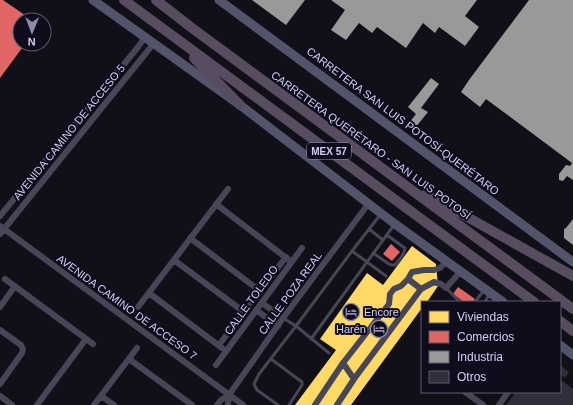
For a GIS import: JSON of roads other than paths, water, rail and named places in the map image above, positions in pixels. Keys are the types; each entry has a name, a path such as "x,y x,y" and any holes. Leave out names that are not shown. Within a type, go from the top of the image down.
{"highway":[{"name":"MEX 57","path":"124,0 533,301"},
{"name":"CARRETERA QUERÉTARO - SAN LUIS POTOSÍ","path":"156,0 561,301"},
{"path":"172,36 240,105"},
{"path":"388,173 573,276"},
{"name":"CARRETERA QUERÉTARO - SAN LUIS POTOSÍ","path":"561,301 573,310"},
{"path":"561,323 573,331"}],"main road":[{"path":"93,0 240,105 395,224 502,301"},
{"name":"CARRETERA SAN LUIS POTOSÍ-QUERÉTARO","path":"220,0 573,262"},
{"path":"561,345 573,355"}],"street":[{"name":"AVENIDA CAMINO DE ACCESO 5","path":"0,216 145,37"},
{"name":"AVENIDA CAMINO DE ACCESO 5","path":"1,229 154,43"},
{"path":"120,69 128,74"},
{"path":"88,109 96,115"},
{"path":"60,143 66,150"},
{"path":"33,176 40,183"},
{"path":"138,307 228,189"},
{"name":"CALLE POZA REAL","path":"229,395 283,318 369,203"},
{"path":"216,204 292,262"},
{"name":"AVENIDA CAMINO DE ACCESO 7","path":"1,229 243,405"},
{"path":"190,238 260,291"},
{"name":"CALLE TOLEDO","path":"216,365 302,248"},
{"name":"CALLE TOLEDO","path":"219,345 286,257"},
{"path":"174,260 244,312"},
{"path":"314,405 343,363 375,323 388,304 390,294 394,289 408,279 412,272 434,270 440,268 447,261"},
{"path":"337,405 354,379 421,289 434,282 441,284 446,288 461,271"},
{"path":"5,279 93,344"},
{"path":"408,279 421,289"},
{"path":"0,307 15,286"},
{"path":"149,293 226,351"},
{"path":"262,303 283,318"},
{"path":"256,310 278,326"},
{"path":"375,323 386,336"},
{"path":"0,330 21,344 23,349 22,353 0,384"},
{"path":"37,405 86,339"},
{"path":"94,405 137,348"},
{"path":"129,359 192,405"},
{"path":"343,363 354,379"},
{"path":"466,393 483,405"},
{"path":"499,405 507,393"},
{"path":"217,405 221,400 229,395"},
{"path":"228,405 229,395"},
{"path":"0,396 12,405"},
{"path":"101,396 114,405"}],"lane":[{"path":"278,405 256,390 254,384 259,374 381,213"},
{"path":"312,339 395,224"},
{"path":"369,229 383,240"},
{"path":"373,253 391,265 395,265 404,253 405,248 387,235"},
{"path":"352,251 386,276"},
{"path":"446,288 459,301"},
{"path":"476,301 488,291"},
{"path":"485,301 488,291"},
{"path":"283,318 296,326 330,353"},
{"path":"271,359 302,382 302,385 289,405"}],"place":[{"name":"Encore","path":"351,312"},
{"name":"Harén","path":"379,329"}]}
